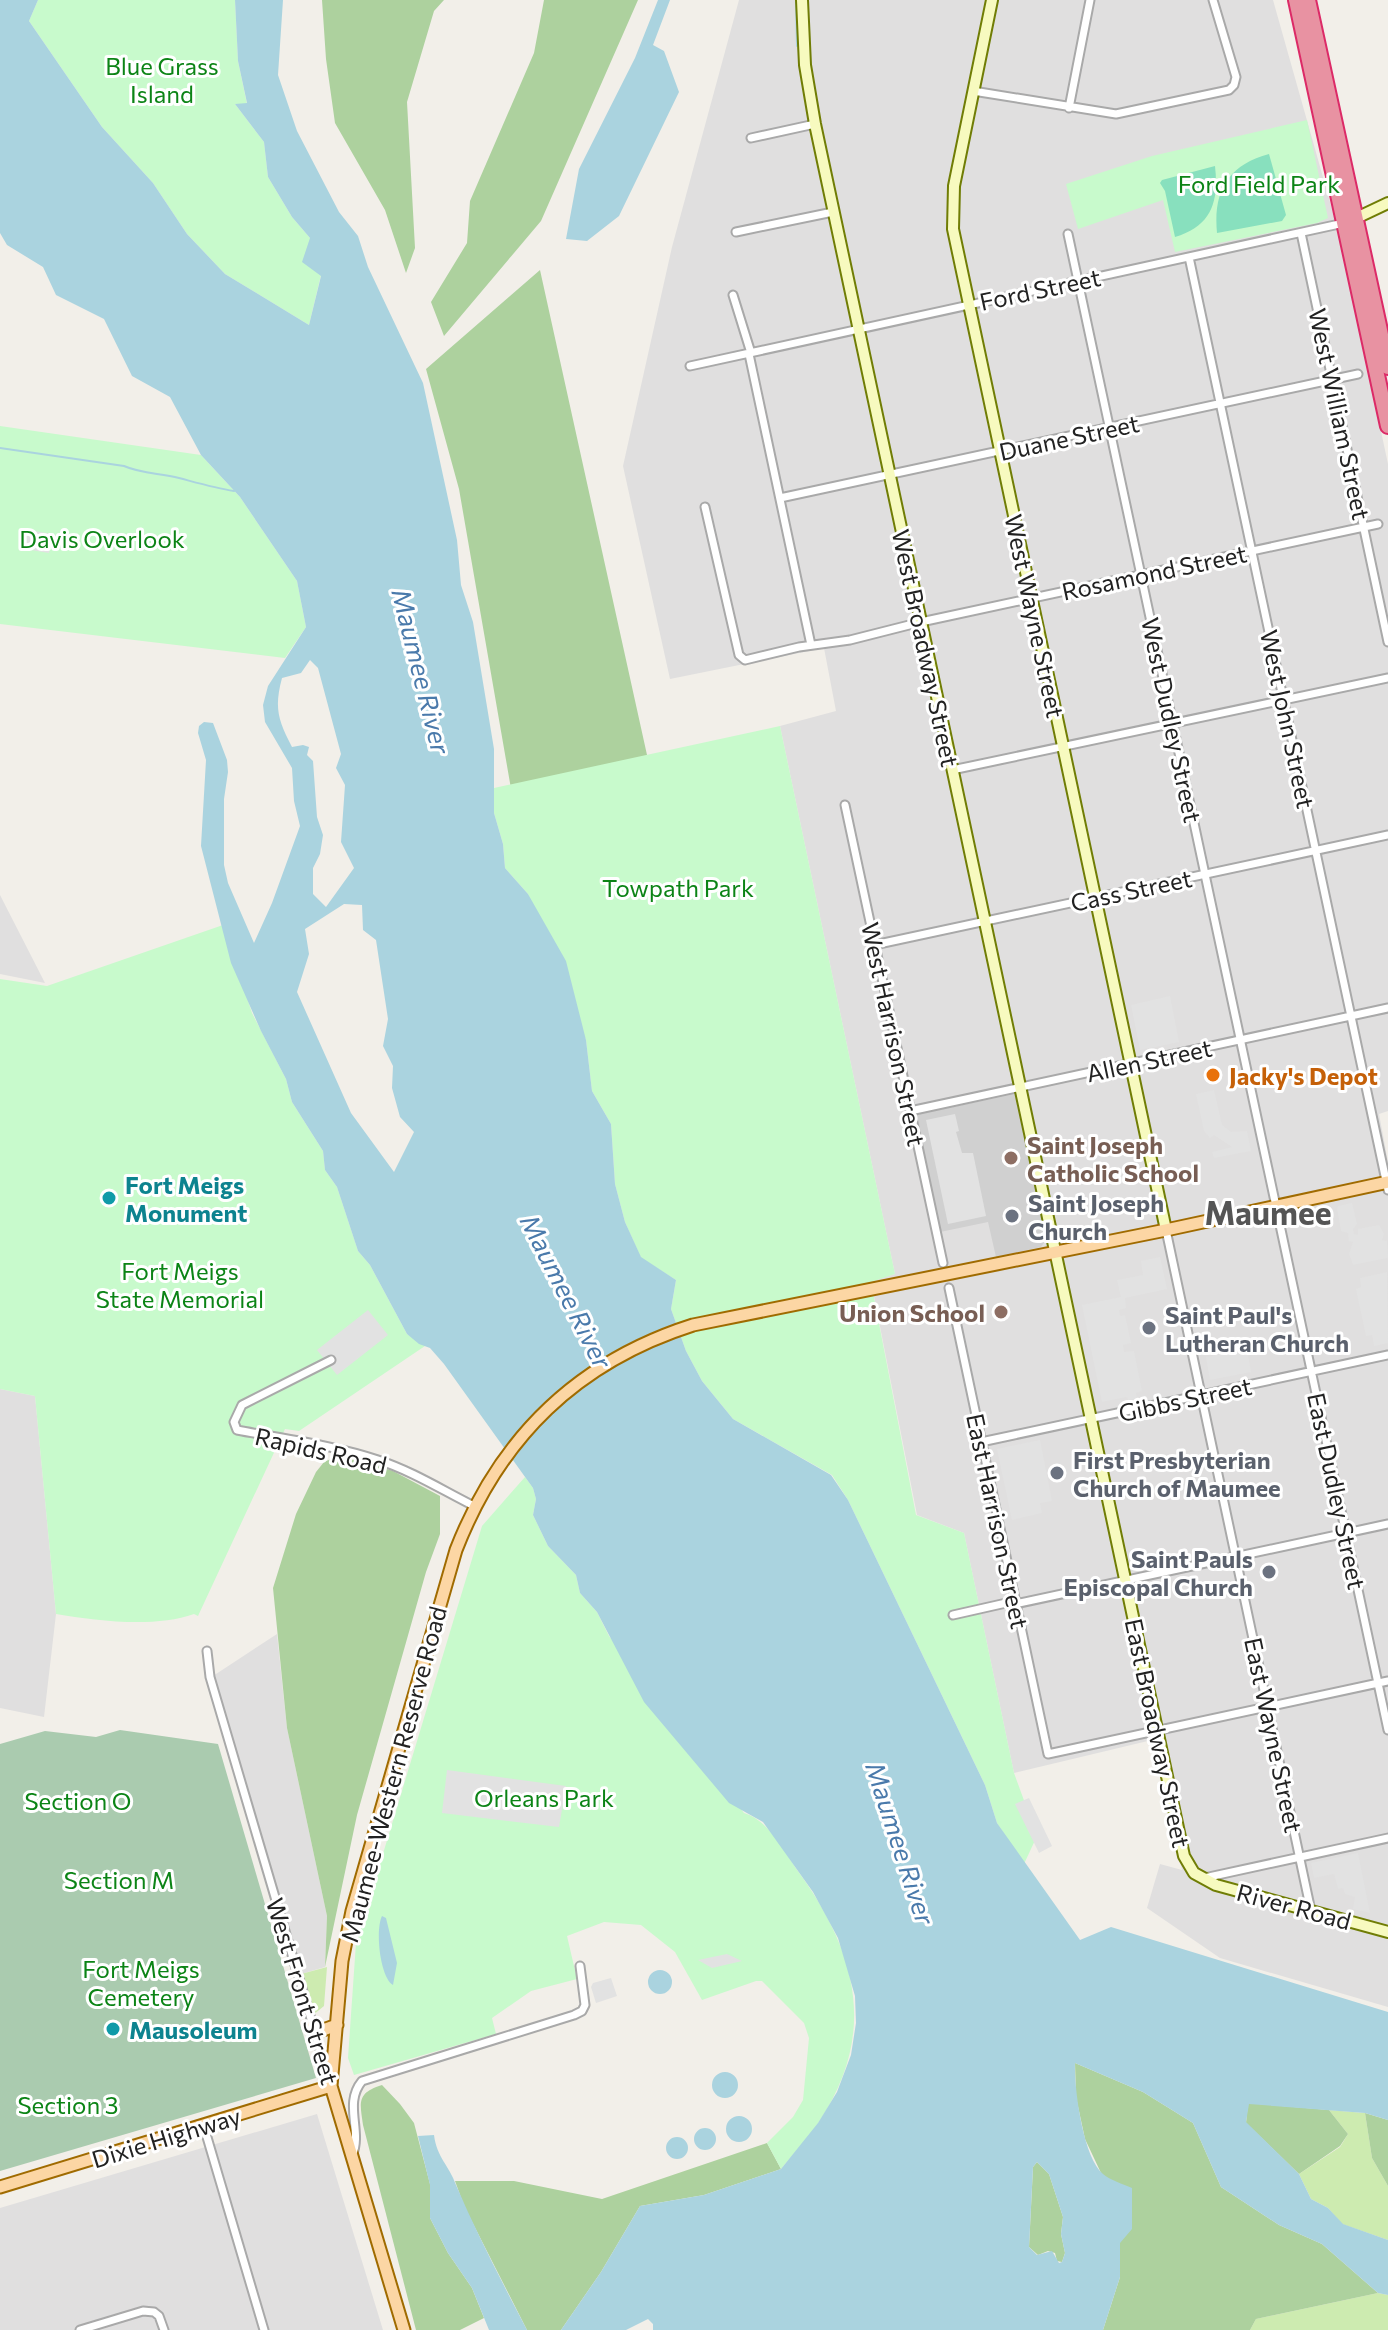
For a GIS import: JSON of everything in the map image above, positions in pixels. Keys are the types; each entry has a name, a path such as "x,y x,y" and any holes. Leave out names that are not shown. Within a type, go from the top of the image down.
{"highway":[{"path":"1296,0 1388,367"},
{"path":"1308,0 1388,426"}],"main road":[{"name":"Maumee-Western Reserve Road","path":"331,2086 342,1961 352,1911 456,1550 474,1506 494,1472 542,1413 595,1372 642,1344 715,1320 1387,1184"},
{"path":"312,2027 323,2030 337,2025"},
{"name":"West Front Street","path":"331,2086 404,2330"},
{"name":"Dixie Highway","path":"0,2187 331,2086"}],"street":[{"name":"West Broadway Street","path":"802,0 803,42 815,124 1055,1253"},
{"name":"West Wayne Street","path":"992,0 954,186 955,241 1166,1230"},
{"path":"1069,108 1090,0"},
{"path":"973,91 1122,114 1229,90 1236,80 1213,0"},
{"path":"751,138 815,124"},
{"name":"Ford Street","path":"690,366 1301,233 1350,221 1388,203"},
{"path":"736,232 833,212"},
{"name":"West William Street","path":"1301,233 1388,642"},
{"name":"West Dudley Street","path":"1068,234 1275,1206"},
{"name":"West John Street","path":"1189,257 1387,1184"},
{"path":"733,295 750,354 811,645"},
{"name":"Duane Street","path":"780,498 1358,374"},
{"name":"Rosamond Street","path":"705,507 742,659 850,640 1378,524"},
{"path":"952,770 1388,678"},
{"name":"West Harrison Street","path":"845,805 943,1263"},
{"name":"Cass Street","path":"874,945 1388,835"},
{"name":"Allen Street","path":"910,1111 1388,1008"},
{"name":"East Dudley Street","path":"1275,1206 1388,1730"},
{"name":"East Wayne Street","path":"1166,1230 1311,1911"},
{"name":"East Broadway Street","path":"1055,1253 1184,1856 1190,1868 1201,1878"},
{"name":"East Harrison Street","path":"949,1288 1048,1754 1157,1731"},
{"name":"Gibbs Street","path":"981,1442 1388,1355"},
{"name":"Rapids Road","path":"331,1360 242,1405 234,1422 237,1430 382,1461 474,1506"},
{"path":"953,1615 1388,1524"},
{"name":"West Front Street","path":"207,1651 210,1677 331,2086"},
{"path":"1157,1731 1388,1681"},
{"path":"1201,1878 1388,1838"},
{"name":"River Road","path":"1201,1878 1216,1885 1388,1932"},
{"path":"352,2156 358,2142 353,2097 362,2081 582,2011 585,1991 580,1966"},
{"path":"204,2127 264,2330"},
{"path":"80,2330 147,2311 159,2316 164,2330"}],"shaded area":[{"path":"739,0 1273,0 1339,234 1388,464 1388,1111 1379,1114 1388,1162 1388,2007 1220,1958 1147,1908 1160,1864 1182,1870 1152,1740 1014,1773 964,1533 917,1515 871,1281 895,1274 780,726 836,711 824,648 670,679 623,466 672,247"},
{"path":"28,530 52,534 49,553 25,549"},
{"path":"0,895 45,983 0,974"},
{"path":"1170,996 1179,1042 1140,1050 1131,1005"},
{"path":"1214,1090 1222,1125 1231,1132 1247,1131 1251,1151 1214,1158 1212,1152 1232,1147 1214,1135 1210,1138 1204,1131 1196,1094"},
{"path":"1015,1094 1046,1240 1041,1247 996,1257 988,1222 940,1232 915,1115"},
{"path":"955,1114 962,1153 973,1153 986,1216 948,1224 926,1120"},
{"path":"1352,1203 1357,1224 1354,1234 1358,1235 1358,1229 1379,1225 1384,1234 1382,1240 1387,1241 1388,1258 1353,1265 1349,1254 1353,1242 1349,1241 1348,1233 1341,1231 1337,1209 1338,1206"},
{"path":"1160,1257 1167,1289 1125,1298 1126,1308 1119,1310 1120,1316 1125,1315 1131,1343 1123,1345 1124,1352 1134,1351 1142,1391 1136,1393 1137,1399 1128,1400 1127,1397 1102,1402 1082,1305 1121,1297 1117,1280 1143,1275 1141,1261"},
{"path":"1387,1272 1388,1343 1374,1346 1372,1335 1366,1336 1356,1289 1361,1287 1360,1278"},
{"path":"368,1310 388,1335 337,1375 317,1350"},
{"path":"1247,1349 1251,1372 1210,1380 1206,1357"},
{"path":"0,1389 35,1396 56,1614 44,1717 0,1708"},
{"path":"1040,1440 1052,1501 1040,1503 1042,1513 1012,1520 997,1449"},
{"path":"277,1634 287,1728 327,1916 325,1967 301,1974 213,1676"},
{"path":"447,1770 566,1786 559,1827 442,1813"},
{"path":"1029,1798 1052,1846 1039,1853 1015,1804"},
{"path":"1358,1853 1370,1913 1353,1909 1355,1897 1345,1894 1343,1888 1338,1889 1334,1874 1314,1878 1311,1863"},
{"path":"727,1954 742,1961 712,1968 698,1960"},
{"path":"611,1978 617,1996 596,2003 591,1987 593,1983"},
{"path":"317,2114 383,2330 0,2330 0,2208"}],"green space":[{"name":"Blue Grass Island","path":"38,0 235,0 238,61 247,104 235,104 264,142 268,177 292,217 310,238 321,275 309,325 225,274 187,234 153,183 102,127 29,21"},
{"path":"322,0 444,0 434,11 407,102 415,248 406,273 385,210 335,123"},
{"path":"544,0 638,0 541,221 444,336 431,302 467,243 470,201 534,53"},
{"name":"Ford Field Park","path":"1307,120 1328,218 1317,223 1175,252 1163,200 1078,229 1066,184 1152,156"},
{"path":"1269,154 1286,215 1282,221 1217,233 1218,204 1226,182 1243,165"},
{"path":"1215,166 1214,201 1205,219 1188,232 1175,237 1165,191 1160,183"},
{"path":"540,270 649,764 514,806 459,489 426,369"},
{"name":"Davis Overlook","path":"0,426 201,455 240,497 297,581 306,627 285,658 0,624"},
{"name":"Towpath Park","path":"780,726 895,1274 871,1282 916,1515 964,1533 1014,1773 1037,1836 1024,1864 997,1823 985,1785 848,1500 832,1475 733,1419 702,1381 686,1351 671,1309 676,1280 641,1258 625,1222 615,1184 611,1124 592,1091 586,1040 528,894 505,868 503,844 494,813 494,788"},
{"name":"Fort Meigs State Memorial","path":"223,925 252,1013 286,1079 292,1102 323,1151 325,1170 337,1187 358,1251 370,1265 407,1334 425,1346 299,1431 285,1429 198,1616 126,1622 56,1614 35,1396 0,1389 0,979 47,986"},
{"path":"342,1454 393,1471 440,1496 440,1534 426,1572 357,1815 325,1967 327,1916 287,1728 273,1588 296,1514 316,1472 324,1462"},
{"name":"Orleans Park","path":"525,1477 536,1499 533,1515 548,1546 576,1575 580,1593 597,1612 609,1636 744,1813 761,1823 776,1838 820,1904 836,1935 847,1965 853,1995 854,2026 849,2058 819,2122 781,2169 767,2143 793,2117 803,2100 809,2038 804,2023 762,1981 702,2000 675,1952 641,1925 604,1922 567,1936 577,1979 531,1991 492,2018 496,2034 354,2075 348,2058 356,1943 482,1526"},
{"name":"Fort Meigs Cemetery","path":"120,1730 218,1744 316,2078 0,2171 0,1744 45,1731 96,1737"},
{"path":"327,1967 324,2006 313,2015 301,1974"},
{"path":"1075,2063 1143,2092 1193,2123 1221,2187 1279,2225 1322,2244 1378,2293 1256,2319 1250,2330 1103,2330 1120,2277 1120,2243 1101,2173 1085,2139 1076,2097"},
{"path":"382,2085 414,2123 430,2184 430,2218 448,2253 472,2288 484,2318 460,2330 416,2330 363,2125 361,2105 364,2095"},
{"path":"1248,2103 1329,2110 1348,2134 1340,2146 1299,2174 1246,2123"},
{"path":"1329,2110 1365,2113 1372,2158 1388,2186 1388,2240 1342,2224 1328,2208 1311,2199 1299,2174 1340,2147 1348,2134"},
{"path":"1365,2113 1388,2120 1388,2186 1372,2158"},
{"path":"767,2143 781,2169 704,2195 640,2206 601,2272 561,2330 527,2330 464,2206 455,2181 514,2181 602,2199"},
{"path":"1037,2162 1049,2174 1063,2217 1061,2234 1065,2253 1062,2262 1057,2261 1055,2253 1048,2251 1038,2255 1029,2247 1033,2167"},
{"path":"1378,2293 1388,2295 1388,2330 1250,2330 1256,2319"}],"water":[{"name":"Maumee River","path":"0,0 38,0 29,21 102,127 153,183 187,234 225,274 309,325 321,276 302,262 310,238 292,217 268,177 264,142 235,104 247,103 238,61 235,0 283,0 278,75 297,131 339,212 358,236 368,267 423,383 457,540 461,585 473,622 494,749 494,813 503,844 505,868 528,894 566,961 586,1040 592,1091 611,1124 615,1184 625,1222 641,1257 676,1280 671,1309 686,1351 702,1381 733,1419 831,1475 848,1500 985,1785 997,1823 1080,1940 1111,1927 1388,2012 1388,2120 1365,2113 1249,2104 1246,2122 1299,2174 1311,2199 1328,2208 1343,2224 1388,2240 1388,2295 1378,2293 1322,2244 1279,2225 1221,2187 1193,2123 1143,2092 1075,2063 1078,2105 1090,2153 1103,2174 1132,2188 1132,2229 1120,2243 1120,2277 1103,2330 653,2330 653,2324 648,2319 626,2330 561,2330 601,2272 640,2206 704,2195 781,2169 818,2123 837,2092 851,2055 856,2023 855,1996 838,1938 813,1892 763,1822 729,1803 644,1702 597,1612 580,1593 576,1575 548,1546 533,1515 536,1499 533,1488 444,1364 430,1348 407,1334 370,1265 358,1251 337,1187 325,1170 323,1151 292,1102 286,1079 231,963 201,846 206,760 198,733 199,726 204,722 213,723 227,760 224,865 228,883 254,943 300,826 294,801 292,768 265,722 263,705 268,686 306,627 297,581 240,497 201,455 170,397 132,376 104,319 56,295 43,267 7,245 0,233","holes":["310,660 318,668 341,754 336,768 345,785 341,842 354,868 326,907 313,894 313,868 320,854 323,835 317,817 313,761 307,755 309,747 292,747 278,706 282,678 301,673","344,904 362,905 363,930 376,940 388,1019 383,1046 393,1066 392,1088 400,1117 414,1132 394,1172 351,1113 297,992 309,954 305,929","1037,2162 1049,2174 1063,2217 1061,2234 1065,2253 1059,2263 1052,2251 1037,2255 1029,2247 1033,2167"]},
{"path":"658,0 670,0 653,45 664,51 679,92 619,216 587,241 566,239 579,169 635,58"},
{"path":"382,1916 386,1918 397,1963 393,1985 385,1973 380,1953"},
{"path":"660,1970 668,1974 672,1982 668,1990 660,1994 652,1990 648,1982 652,1974"},
{"path":"725,2072 734,2076 738,2085 734,2094 725,2098 716,2094 712,2085 716,2076"},
{"path":"739,2116 748,2120 752,2129 748,2138 739,2142 730,2138 726,2129 730,2120"},
{"path":"705,2128 713,2131 716,2139 713,2147 705,2150 697,2147 694,2139 697,2131"},
{"path":"434,2135 440,2156 527,2330 489,2330 472,2288 448,2253 430,2218 430,2185 418,2136"},
{"path":"677,2137 685,2140 688,2148 685,2156 677,2159 669,2156 666,2148 669,2140"}],"waterway":[{"path":"796,0 797,46"},
{"path":"0,448 124,466 234,491"}],"place":[{"name":"Jacky's Depot","path":"1213,1075"},
{"name":"Saint Joseph Catholic School","path":"1011,1158"},
{"name":"Fort Meigs Monument","path":"109,1198"},
{"name":"Saint Joseph Church","path":"1012,1216"},
{"name":"Union School","path":"1001,1312"},
{"name":"Saint Paul's Lutheran Church","path":"1149,1328"},
{"name":"First Presbyterian Church of Maumee","path":"1057,1473"},
{"name":"Saint Pauls Episcopal Church","path":"1269,1572"},
{"name":"Mausoleum","path":"113,2029"}],"district":[{"name":"Maumee","path":"1268,1212"}],"park label":[{"name":"Section O","path":"78,1800"},
{"name":"Section M","path":"119,1879"},
{"name":"Section 3","path":"68,2104"}]}
